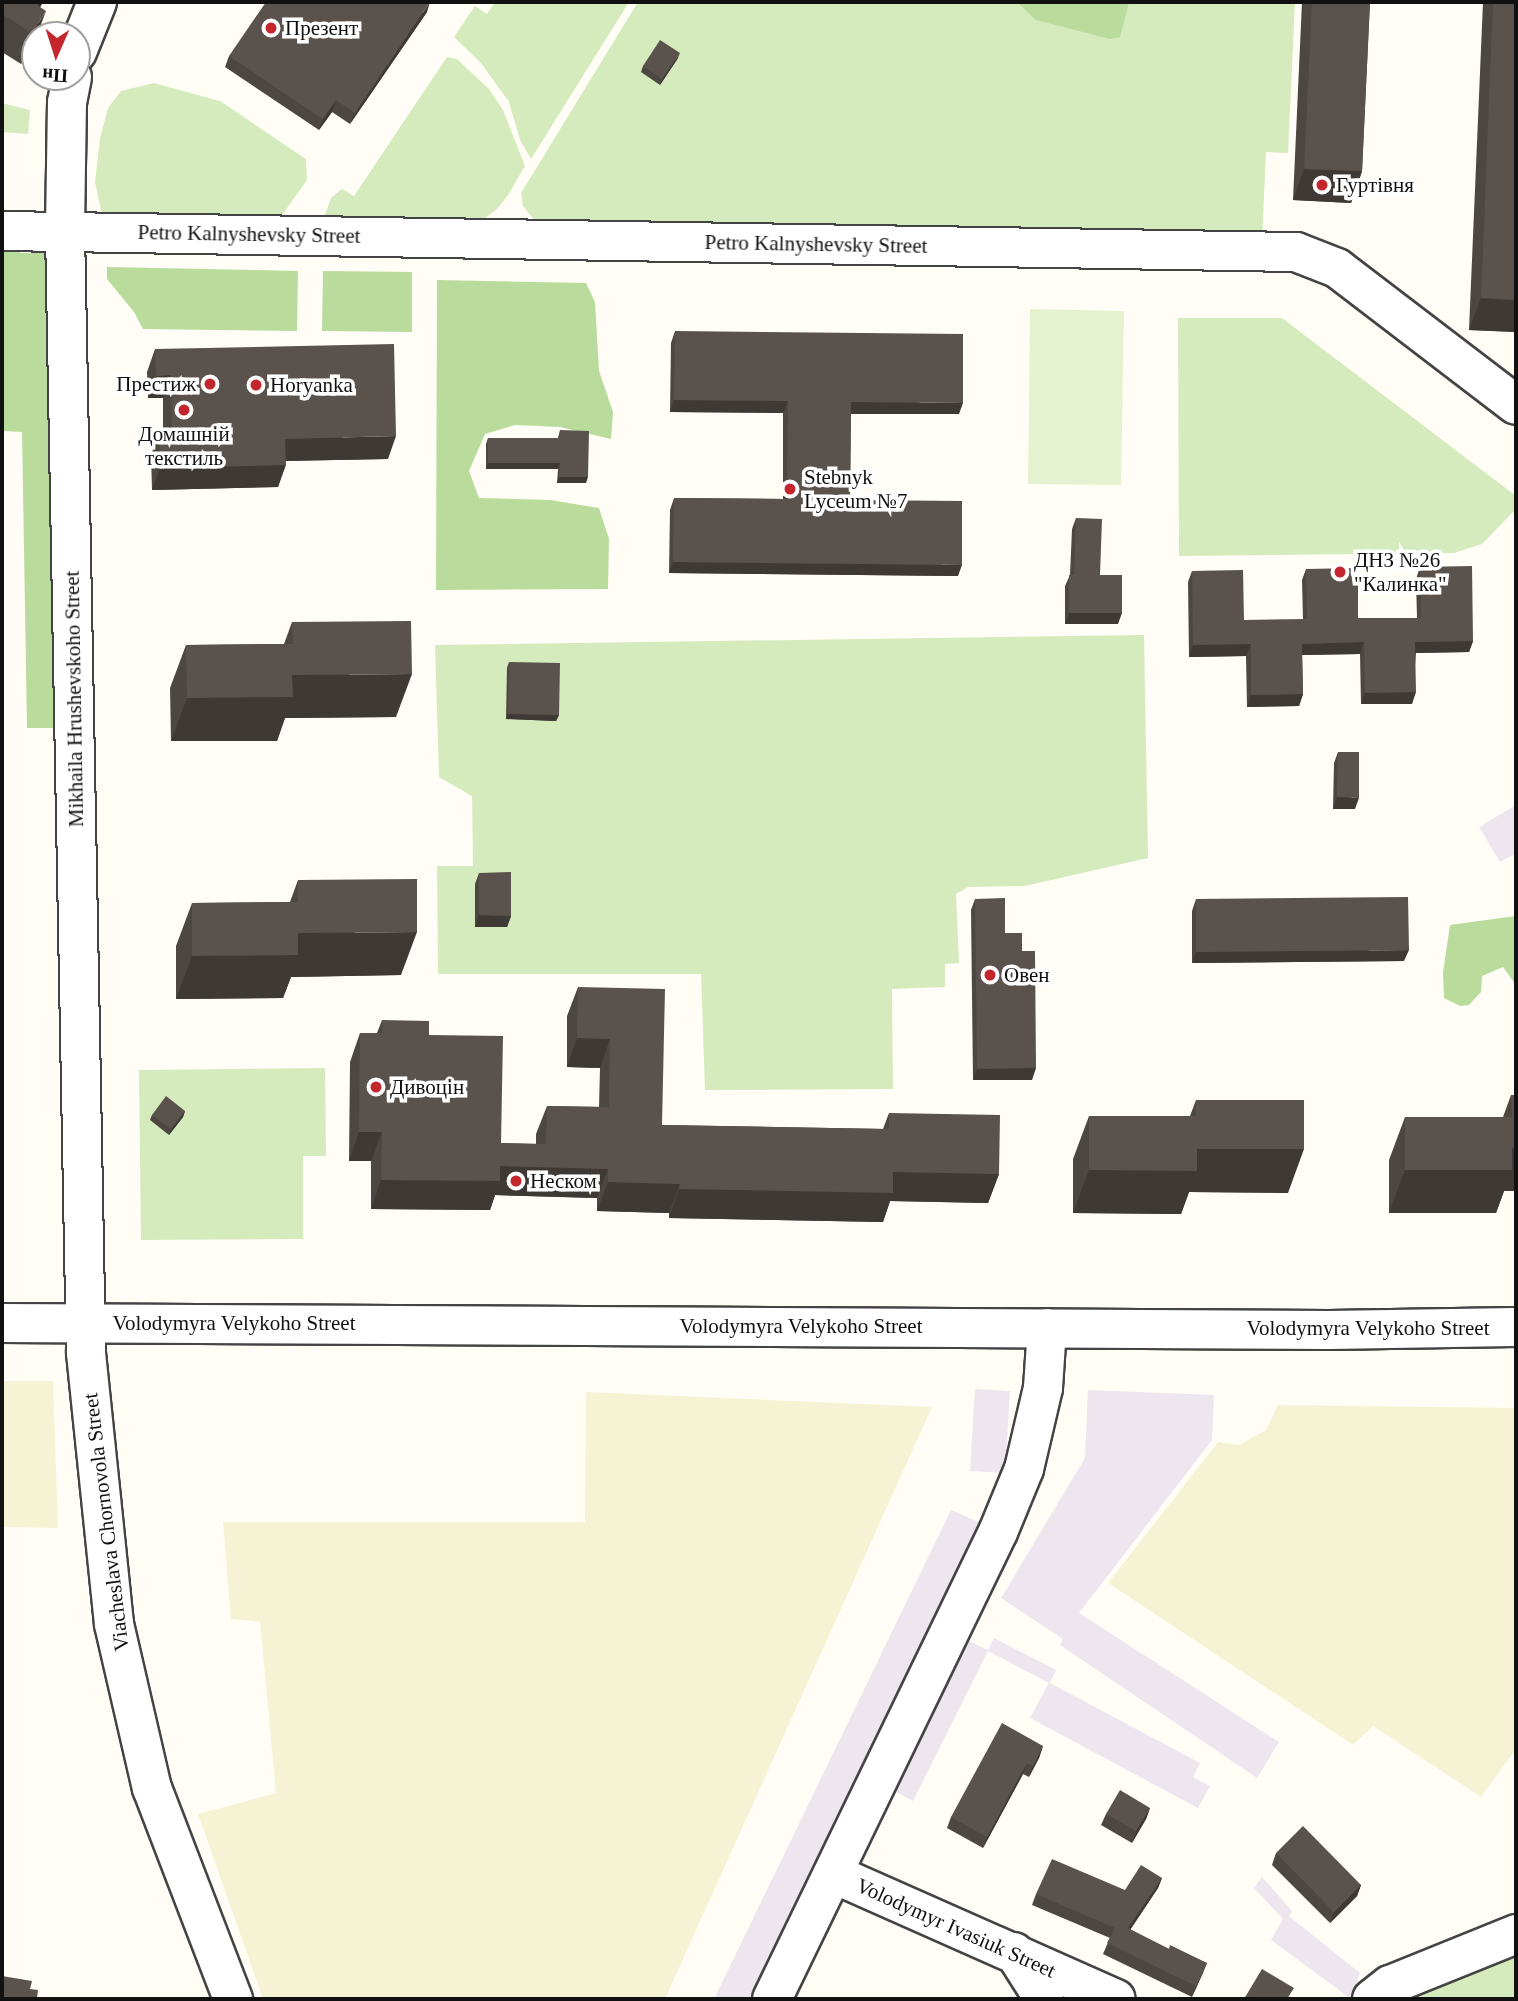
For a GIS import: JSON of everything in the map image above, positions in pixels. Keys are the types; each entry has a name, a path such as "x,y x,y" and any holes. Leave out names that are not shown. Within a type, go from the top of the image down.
{"street":[{"path":"89,21 97,2"},
{"name":"Mikhaila Hrushevskoho Street","path":"69,91 65,230 85,1322"},
{"name":"Petro Kalnyshevsky Street","path":"2,231 1296,253 1337,268 1516,405"},
{"name":"Viacheslava Chornovola Street","path":"85,1322 114,1624 152,1788 233,1999"},
{"name":"Volodymyra Velykoho Street","path":"2,1323 1047,1328 1516,1327"},
{"path":"772,1999 971,1593 1024,1469 1043,1388 1047,1328"},
{"name":"Volodymyr Ivasiuk Street","path":"834,1874 1116,1999"},
{"path":"1372,1999 1390,1985 1516,1934"},
{"path":"1014,1952 1044,1999"}],"shaded area":[{"path":"1516,805 1516,853 1500,862 1479,827"},
{"path":"2,1381 53,1381 58,1528 2,1527"},
{"path":"975,1389 1010,1391 1005,1473 970,1471"},
{"path":"1088,1390 1214,1395 1212,1440 1079,1613 1279,1742 1257,1778 1060,1645 1063,1639 1001,1598 1085,1458"},
{"path":"586,1392 932,1407 665,1999 263,1999 198,1814 276,1793 260,1622 231,1619 223,1522 585,1522"},
{"path":"1278,1405 1516,1408 1516,1749 1481,1797 1373,1726 1353,1745 1108,1583 1218,1442 1239,1445 1266,1430"},
{"path":"951,1510 981,1523 953,1584 750,1999 714,1999"},
{"path":"994,1638 1056,1670 1050,1683 1200,1763 1193,1777 1210,1786 1198,1808 1030,1718 1049,1683 988,1651 913,1801 896,1792 969,1641 988,1650"},
{"path":"1262,1877 1292,1911 1289,1916 1360,1973 1351,1999 1271,1940 1283,1919 1254,1888"}],"green space":[{"path":"495,2 629,2 531,159 520,140 509,102 481,63 454,37 475,6 487,14"},
{"path":"638,2 1295,2 1288,153 1266,152 1262,240 535,221 523,206 521,193"},
{"path":"1017,2 1129,2 1120,37 1110,39 1036,20"},
{"path":"447,57 457,59 489,89 503,110 525,166 508,195 497,209 481,221 326,223 325,215 331,198 342,189 354,196"},
{"path":"154,83 220,101 306,159 307,180 280,218 104,224 95,182 100,138 108,108 121,91"},
{"path":"2,103 30,110 28,134 2,132"},
{"path":"2,245 19,245 20,253 47,253 65,728 27,728 22,432 2,431"},
{"path":"107,267 298,271 297,331 143,329 134,312 107,279"},
{"path":"323,271 412,272 412,332 322,331"},
{"path":"437,280 586,283 595,302 599,371 613,412 611,439 560,427 515,425 485,434 469,471 479,498 550,500 599,508 609,539 608,589 436,590"},
{"path":"1030,309 1124,311 1121,485 1028,484"},
{"path":"1178,318 1282,318 1516,496 1516,509 1482,544 1454,553 1179,556"},
{"path":"1144,635 1148,858 1025,886 968,887 956,894 959,963 945,964 945,987 892,989 893,1089 705,1090 701,974 438,974 437,866 473,866 472,796 439,777 435,645"},
{"path":"1516,916 1516,985 1503,967 1482,976 1481,992 1469,1005 1460,1006 1444,998 1443,972 1450,925"},
{"path":"325,1068 326,1156 303,1156 303,1239 141,1240 139,1070"},
{"path":"1516,1947 1516,1999 1393,1999"}],"building":[{"path":"2,2 39,2 37,5 46,11 40,21 21,21 21,26 2,14"},
{"path":"266,2 430,2 355,113 336,100 323,119 229,56"},
{"path":"1312,2 1370,2 1362,171 1304,169"},
{"path":"1493,2 1516,2 1516,300 1481,298"},
{"path":"660,40 680,53 662,79 643,66"},
{"path":"675,331 963,334 963,403 851,402 850,500 962,501 962,565 673,562 674,498 787,499 788,401 674,400"},
{"path":"394,344 396,436 285,439 286,465 160,468 159,433 172,433 171,375 156,376 155,349"},
{"path":"560,430 589,431 588,477 559,477 560,463 488,463 488,438 560,438"},
{"path":"1076,518 1102,519 1100,575 1122,575 1122,613 1069,613 1069,575 1074,575"},
{"path":"1472,566 1473,641 1415,642 1416,692 1365,693 1364,642 1302,644 1303,694 1251,695 1251,644 1193,645 1192,571 1243,570 1244,620 1307,619 1306,569 1358,568 1358,618 1421,618 1420,567"},
{"path":"411,621 412,674 292,675 293,697 187,698 186,645 293,644 292,622"},
{"path":"509,662 560,663 559,715 508,714"},
{"path":"1338,752 1359,752 1359,798 1337,797"},
{"path":"511,872 511,916 479,915 479,873"},
{"path":"417,879 417,932 298,933 298,955 192,956 192,903 298,902 298,880"},
{"path":"1408,897 1409,950 1196,952 1196,899"},
{"path":"1005,898 1005,933 1022,933 1022,951 1035,951 1036,1068 977,1069 975,899"},
{"path":"578,987 665,989 662,1125 889,1129 889,1113 1000,1115 999,1174 893,1172 893,1193 679,1189 680,1184 608,1182 608,1169 500,1166 500,1181 381,1180 382,1132 359,1132 360,1033 382,1033 382,1020 429,1021 429,1035 503,1036 501,1143 546,1144 547,1106 609,1107 610,1039 577,1038"},
{"path":"1511,1095 1516,1095 1516,1148 1512,1148 1512,1170 1405,1170 1405,1117 1512,1117"},
{"path":"166,1096 185,1111 171,1129 152,1115"},
{"path":"1196,1100 1304,1100 1304,1149 1197,1149 1197,1171 1089,1170 1089,1116 1196,1116"},
{"path":"1002,1723 1043,1746 1033,1766 1027,1763 987,1837 951,1817"},
{"path":"1120,1790 1150,1808 1136,1831 1106,1814"},
{"path":"1303,1826 1361,1885 1334,1912 1276,1853"},
{"path":"1052,1859 1125,1890 1141,1865 1162,1878 1128,1928 1169,1949 1170,1945 1207,1963 1196,1986 1107,1943 1115,1928 1036,1894"},
{"path":"1262,1969 1294,1988 1287,1999 1244,1999"},
{"path":"2,1976 32,1981 30,1989 38,1990 37,1998 45,1999 2,1999"}],"place":[{"name":"Презент","path":"271,28"},
{"name":"Гуртівня","path":"1322,185"},
{"name":"Престиж","path":"210,384"},
{"name":"Horyanka","path":"256,385"},
{"name":"Домашній текстиль","path":"184,410"},
{"name":"Stebnyk Lyceum №7","path":"790,489"},
{"name":"ДНЗ №26 \"Калинка\"","path":"1340,572"},
{"name":"Овен","path":"990,975"},
{"name":"Дивоцін","path":"376,1087"},
{"name":"Неском","path":"516,1181"}]}
